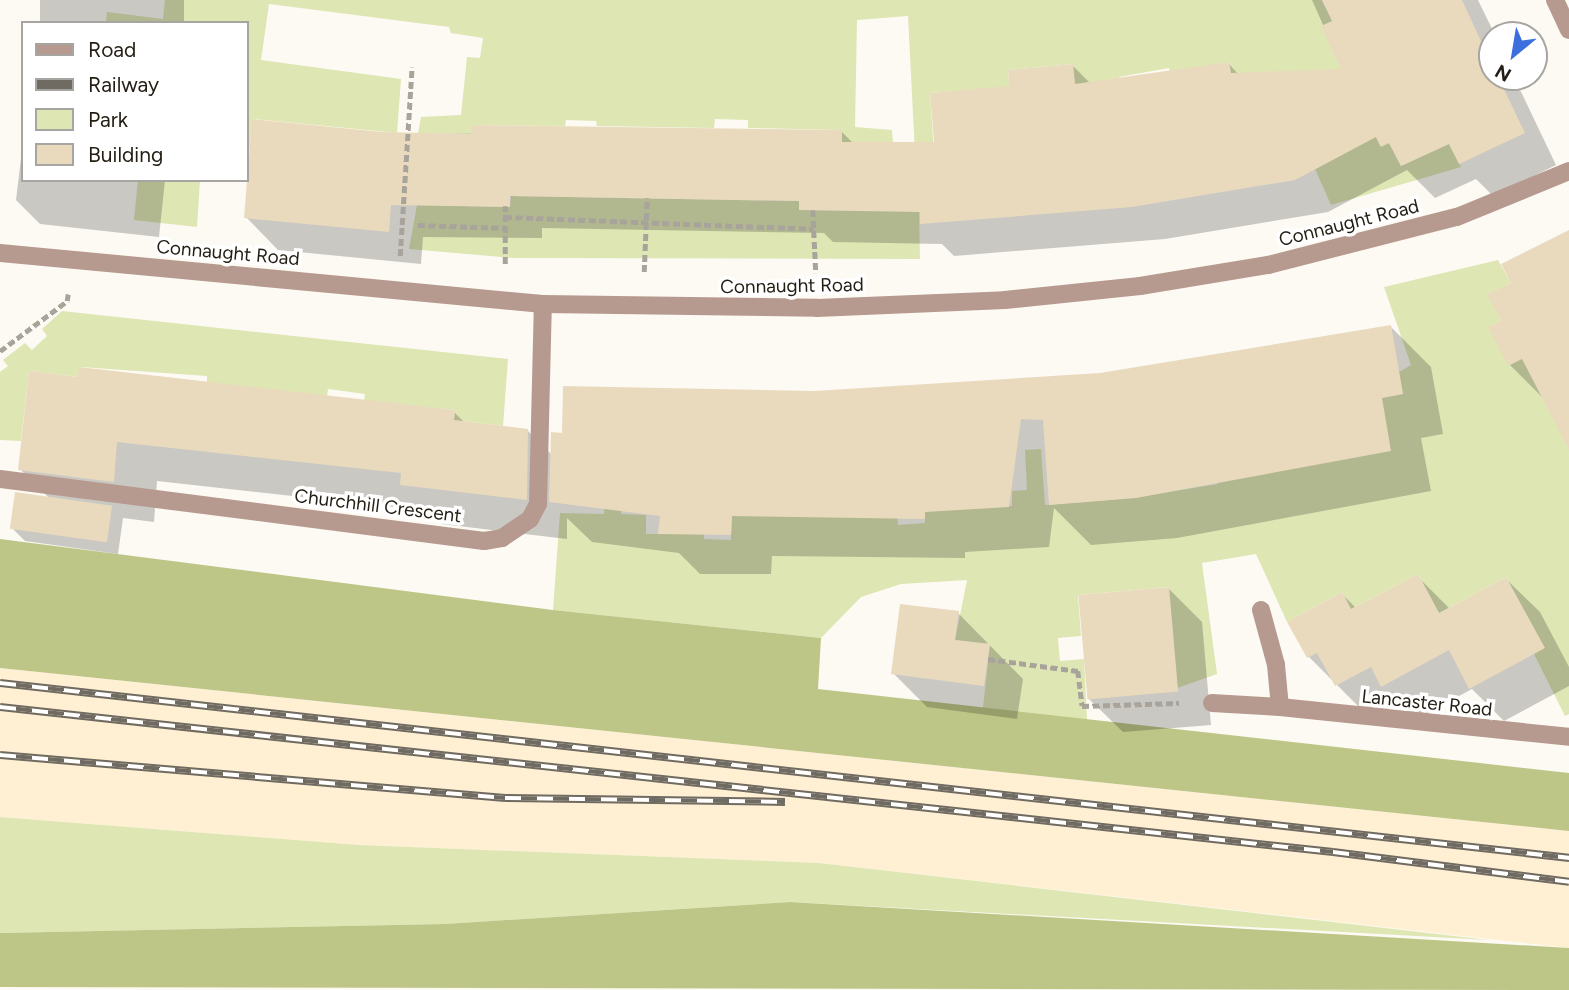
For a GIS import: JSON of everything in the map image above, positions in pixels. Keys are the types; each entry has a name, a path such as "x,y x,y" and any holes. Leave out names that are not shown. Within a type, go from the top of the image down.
{"street":[{"path":"1555,0 1569,30"},
{"name":"Connaught Road","path":"0,253 397,288 543,304 817,308 1005,300 1140,286 1268,265 1457,217 1569,171"},
{"name":"Churchhill Crescent","path":"0,479 484,541 502,538 530,519 538,504 543,304"},
{"path":"1261,610 1276,664 1280,706"},
{"name":"Lancaster Road","path":"1212,703 1280,706 1569,737"}],"path":[{"path":"397,288 412,67"},
{"path":"642,307 647,198"},
{"path":"505,206 505,300"},
{"path":"813,210 817,308"},
{"path":"505,217 814,229"},
{"path":"418,225 505,228"},
{"path":"0,351 66,301"},
{"path":"988,660 1078,671 1082,706 1212,703"}],"shaded area":[{"path":"0,668 1569,831 1569,948 819,863 359,845 0,817"}],"green space":[{"path":"165,0 1322,0 1325,7 1341,0 1369,121 1380,146 1389,143 1401,166 1449,144 1461,167 1331,205 1296,126 1233,86 1229,62 1179,127 1169,68 1119,77 1129,134 1080,142 1073,64 1008,70 1014,146 956,91 930,93 934,152 915,154 908,16 857,20 855,127 892,130 893,142 842,142 842,130 748,128 748,120 715,119 714,128 597,126 596,121 566,120 565,126 472,125 471,134 418,133 421,117 461,115 467,57 480,58 483,38 451,33 449,27 269,4 261,60 401,79 397,133 253,119 248,163 248,21 106,21 107,12 163,19"},
{"path":"138,182 200,182 197,227 134,220"},
{"path":"511,196 799,201 799,210 919,211 920,259 513,258 409,249 417,205 510,207"},
{"path":"1498,260 1511,283 1488,294 1501,321 1489,327 1523,358 1569,444 1569,714 1565,716 1534,654 1544,648 1506,577 1439,613 1418,574 1351,609 1342,592 1287,622 1256,554 1202,563 1217,674 1177,688 1168,587 1078,595 1081,636 1058,638 1060,661 1084,659 1087,720 983,708 990,644 955,640 967,580 901,584 861,597 821,638 553,610 560,513 604,514 606,459 622,459 621,514 646,515 646,534 673,534 705,486 704,539 731,540 732,516 897,506 898,525 925,523 921,458 987,507 1012,506 1012,491 1027,490 1025,450 1041,449 1045,505 1119,499 1115,443 1144,496 1218,484 1209,429 1403,394 1399,372 1411,365 1384,287"},
{"path":"62,311 508,359 503,426 454,420 455,410 364,401 365,394 328,389 327,397 207,383 207,376 80,367 78,377 29,371 21,441 0,440 0,372 8,366 3,360 25,343 32,350 47,336 42,329"},
{"path":"0,539 553,610 821,638 818,689 1569,773 1569,831 0,668"},
{"path":"0,817 359,845 819,863 1489,940 790,902 445,924 0,933"},
{"path":"790,902 1569,948 1569,990 0,987 0,933 445,924"}],"building":[{"path":"1322,0 1462,0 1478,35 1478,91 1505,91 1525,133 1459,164 1449,144 1401,166 1389,143 1381,147 1376,137 1295,180 1132,207 920,224 920,212 799,210 799,201 510,196 510,207 391,205 389,232 244,218 252,119 382,132 471,134 471,125 842,130 842,142 934,142 930,93 1009,86 1008,70 1073,64 1075,84 1229,62 1231,73 1341,69 1321,26 1332,21"},
{"path":"1569,230 1569,450 1522,359 1508,366 1488,327 1501,321 1487,294 1511,283 1501,264"},
{"path":"1391,325 1403,394 1382,398 1391,451 1136,498 1049,505 1043,420 1021,419 1009,507 925,512 925,519 732,516 731,535 658,534 660,516 549,502 551,432 562,433 563,386 815,391 1100,373"},
{"path":"79,367 455,410 454,420 528,429 527,500 400,485 401,473 117,442 114,482 18,470 29,371 78,377"},
{"path":"15,492 112,506 107,542 10,529"},
{"path":"1418,574 1439,613 1506,577 1545,648 1469,689 1449,650 1381,687 1371,667 1335,686 1317,653 1307,658 1287,622 1342,592 1351,609"},
{"path":"1169,587 1178,692 1087,700 1078,595"},
{"path":"900,604 959,611 955,640 990,644 984,686 891,674"}],"railway":[{"path":"0,683 1569,858"},
{"path":"0,707 1333,852 1569,882"},
{"path":"0,755 505,798 785,802"}]}
